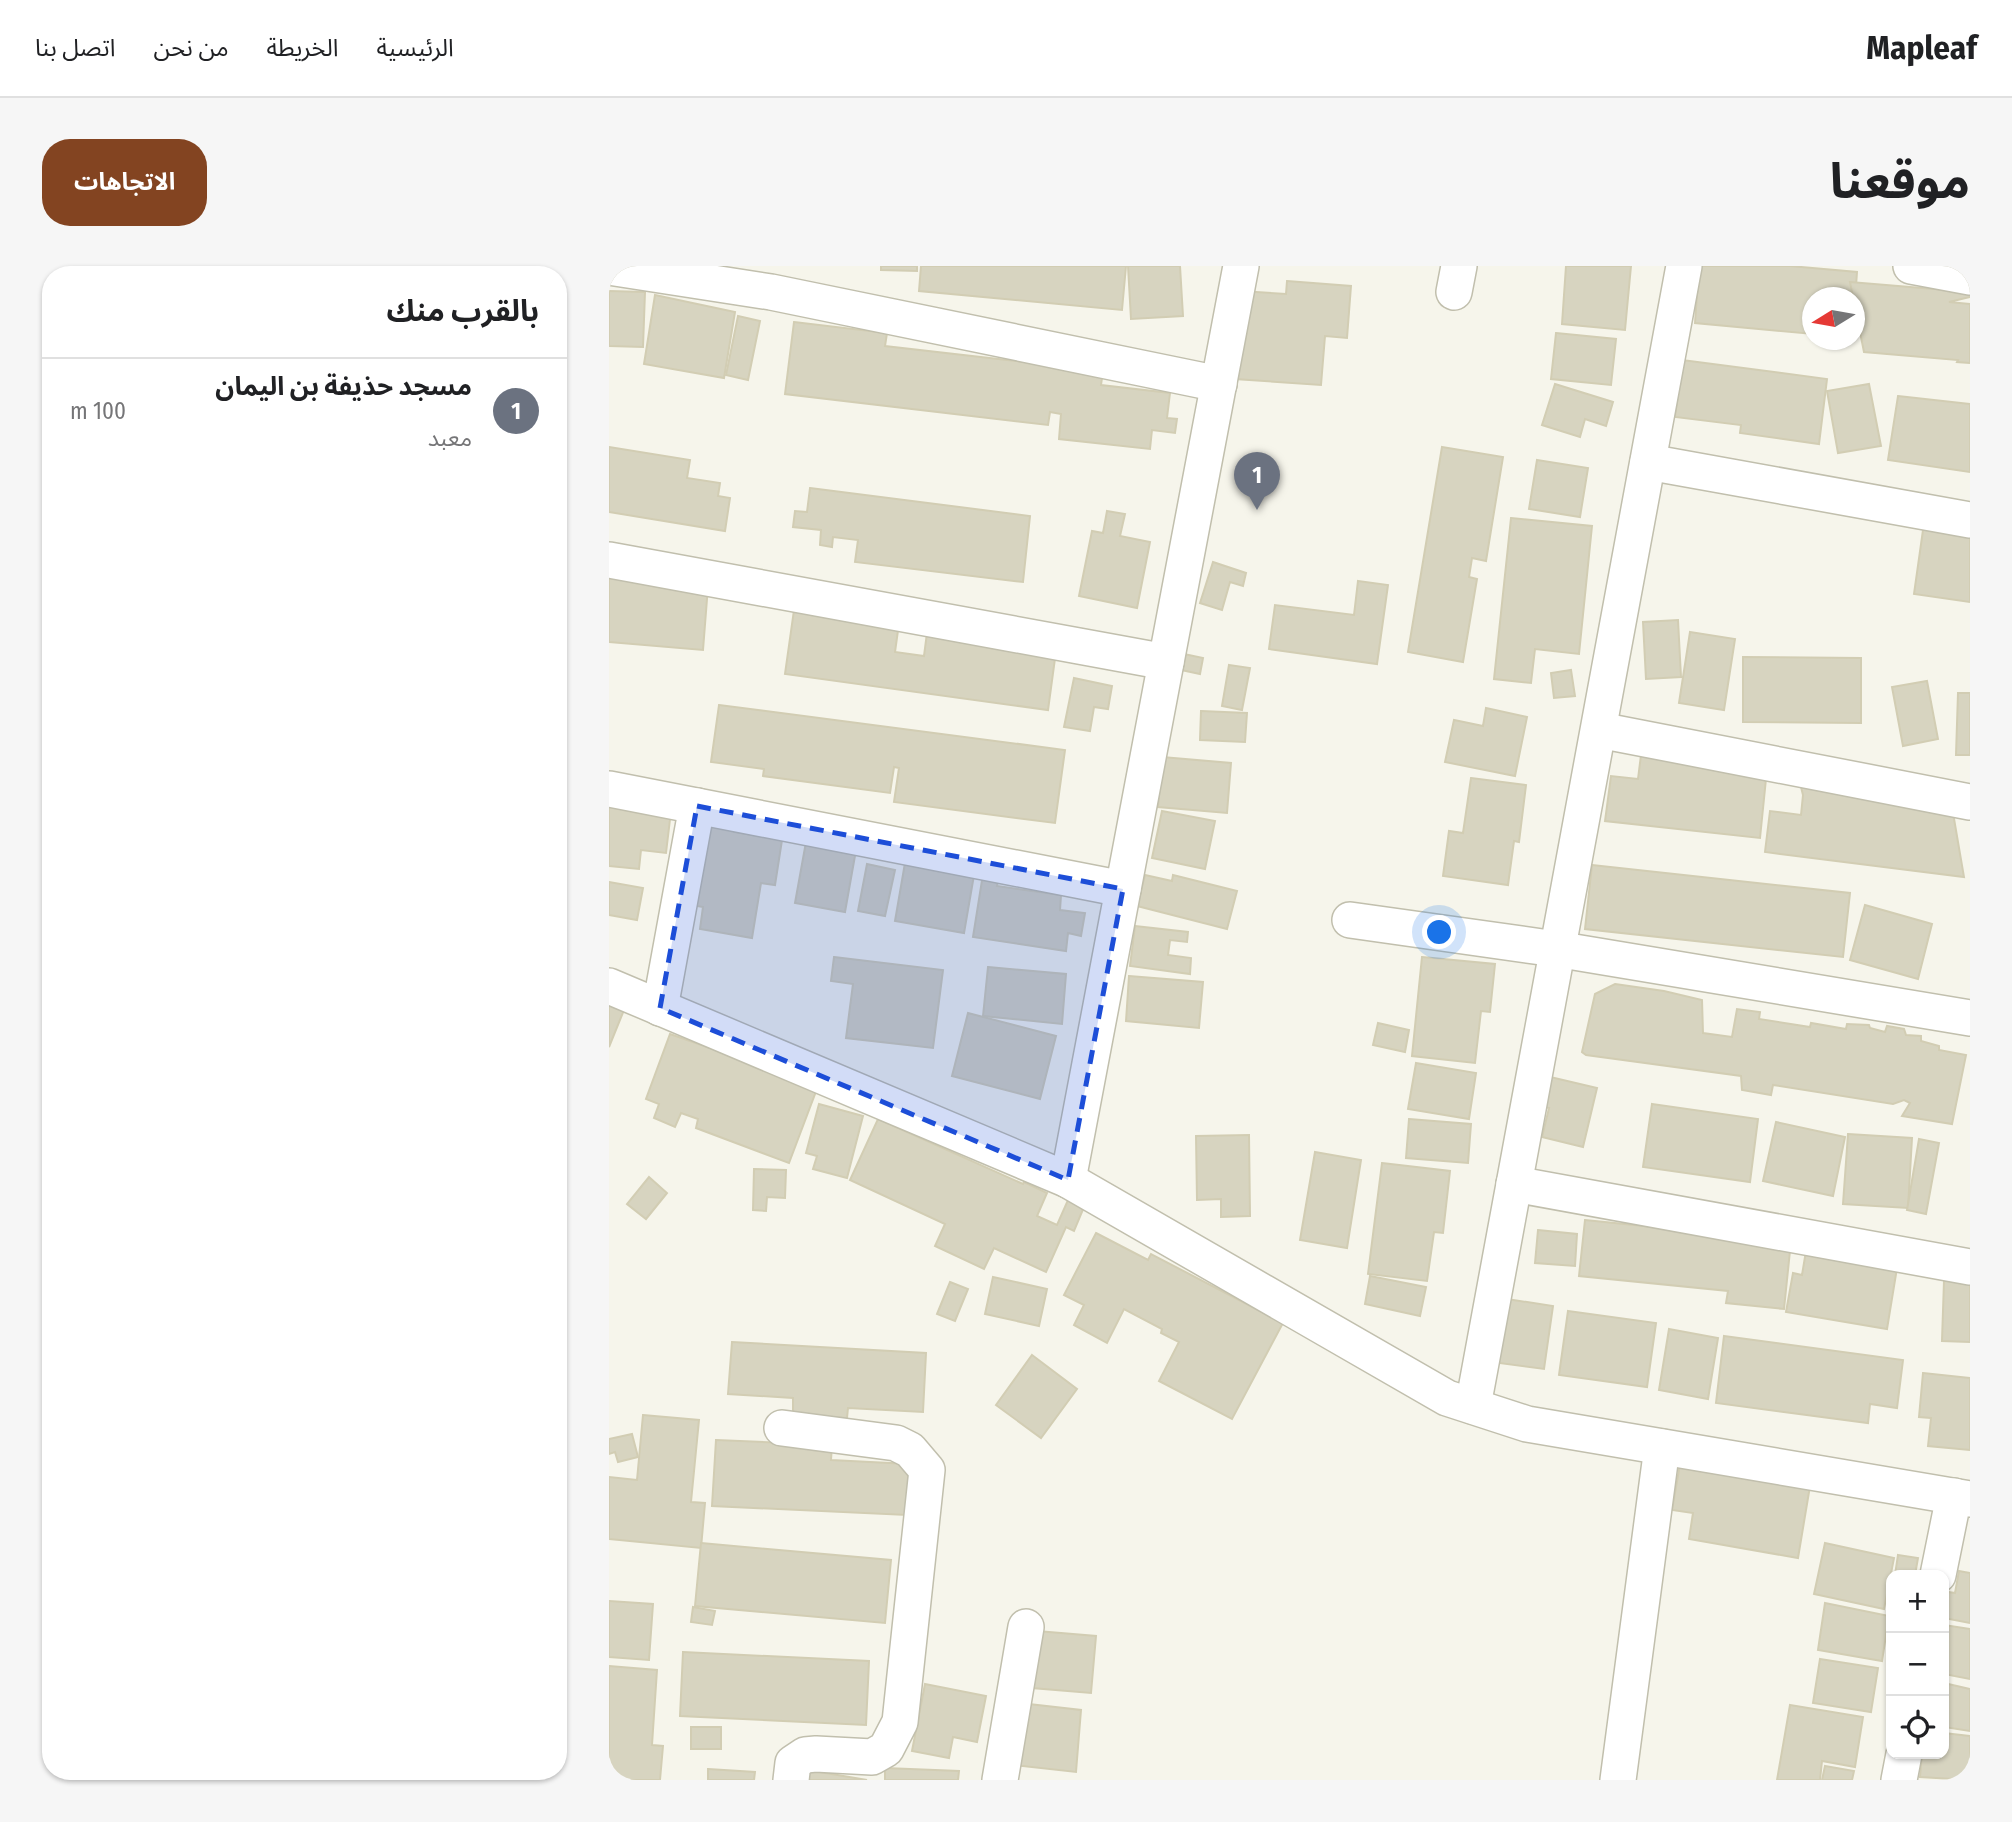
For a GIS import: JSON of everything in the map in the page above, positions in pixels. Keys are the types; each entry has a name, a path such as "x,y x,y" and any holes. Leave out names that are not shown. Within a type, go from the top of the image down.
{"street":[{"path":"1068,1180 1241,266"},
{"path":"1473,1406 1684,266"},
{"path":"1912,266 1970,277"},
{"path":"609,267 771,292 1219,384"},
{"path":"1648,462 1970,520"},
{"path":"609,560 1166,662"},
{"path":"1598,730 1970,802"},
{"path":"609,789 1123,888"},
{"path":"660,1008 697,806"},
{"path":"1350,920 1556,949 1970,1018"},
{"path":"609,986 1068,1180 1447,1398 1527,1424 1962,1498 1940,1570"},
{"path":"1514,1184 1970,1267"},
{"path":"782,1428 896,1443 910,1450 927,1470 900,1722 886,1749 872,1757 805,1755 793,1763 791,1780"},
{"path":"1618,1780 1662,1447"},
{"path":"1000,1780 1026,1628"},
{"path":"1899,1780 1903,1759"}],"highlighted area":[{"path":"697,806 1123,889 1068,1180 660,1008"}],"building":[{"path":"881,266 917,266 917,271 881,270"},
{"path":"921,266 1126,266 1122,310 919,291"},
{"path":"1128,266 1180,266 1183,316 1131,319"},
{"path":"1566,266 1631,266 1625,330 1562,324"},
{"path":"1699,266 1790,266 1857,272 1856,287 1802,287 1802,333 1695,323"},
{"path":"1287,281 1351,286 1347,338 1325,336 1321,385 1235,379 1241,291 1286,294"},
{"path":"1850,282 1970,292 1970,297 1949,302 1970,304 1970,363 1864,352 1865,287 1851,287"},
{"path":"609,291 645,292 643,347 609,346"},
{"path":"655,295 735,312 724,378 644,364"},
{"path":"738,316 760,321 748,380 726,375"},
{"path":"794,322 887,333 885,346 1103,371 1101,385 1170,393 1167,418 1177,419 1175,433 1152,430 1150,449 1059,439 1061,414 1050,412 1048,425 785,394"},
{"path":"1556,333 1616,339 1611,385 1551,379"},
{"path":"1682,360 1827,379 1819,444 1740,433 1741,425 1675,417"},
{"path":"1555,384 1613,402 1606,426 1585,419 1580,437 1542,425"},
{"path":"1869,384 1881,446 1838,453 1827,391"},
{"path":"1898,396 1970,404 1970,472 1888,460"},
{"path":"609,447 690,460 687,478 720,483 718,496 730,498 725,531 609,512"},
{"path":"1442,447 1503,457 1486,561 1472,558 1469,577 1477,579 1463,662 1408,652"},
{"path":"1537,460 1588,468 1580,517 1529,509"},
{"path":"810,488 1030,516 1023,582 855,562 858,540 833,537 832,547 820,545 821,530 793,527 795,511 807,512"},
{"path":"1107,511 1125,514 1120,536 1150,542 1137,608 1079,596 1092,531 1103,533"},
{"path":"1511,518 1592,526 1579,654 1535,649 1531,683 1494,679"},
{"path":"1924,523 1970,530 1970,602 1914,594"},
{"path":"1213,562 1246,573 1243,586 1230,582 1222,610 1200,603"},
{"path":"609,578 708,586 703,650 609,642"},
{"path":"1358,581 1388,585 1377,664 1269,649 1275,605 1354,615"},
{"path":"794,610 899,623 895,652 924,656 927,633 1056,651 1048,710 785,674"},
{"path":"1678,620 1681,677 1646,679 1643,622"},
{"path":"1690,632 1735,639 1724,710 1679,703"},
{"path":"1184,654 1203,658 1200,674 1181,670"},
{"path":"1743,657 1861,658 1861,723 1743,722"},
{"path":"1229,665 1250,668 1242,710 1222,706"},
{"path":"1571,670 1575,696 1554,698 1551,673"},
{"path":"1074,678 1112,686 1108,709 1094,707 1090,731 1064,727"},
{"path":"1927,681 1938,739 1903,746 1892,687"},
{"path":"1958,693 1970,693 1970,755 1956,755"},
{"path":"719,705 1065,750 1055,823 894,802 899,768 894,767 890,793 763,776 764,769 711,762"},
{"path":"1486,708 1527,717 1515,776 1445,762 1454,720 1483,726"},
{"path":"1201,711 1247,713 1245,742 1200,740"},
{"path":"1641,755 1767,769 1760,838 1605,821 1611,776 1638,779"},
{"path":"1162,757 1231,763 1227,813 1158,807"},
{"path":"1471,778 1526,785 1519,842 1514,841 1508,885 1443,876 1449,831 1463,833"},
{"path":"1801,787 1952,807 1964,877 1765,852 1770,811 1801,815"},
{"path":"609,804 671,811 666,853 641,850 639,869 609,866"},
{"path":"1162,811 1215,821 1205,869 1152,858"},
{"path":"699,822 734,828 734,832 782,840 775,885 761,883 752,938 700,929 703,907 686,904"},
{"path":"806,842 856,850 845,912 795,903"},
{"path":"905,863 974,875 964,933 895,921"},
{"path":"867,864 895,870 885,916 858,911"},
{"path":"1592,865 1850,893 1843,957 1585,929"},
{"path":"983,874 999,876 997,886 1061,895 1060,910 1085,913 1081,936 1068,933 1066,951 973,937"},
{"path":"1145,875 1172,881 1173,875 1237,891 1227,929 1137,906"},
{"path":"609,882 643,888 637,920 609,915"},
{"path":"1865,905 1932,924 1918,979 1850,960"},
{"path":"1135,926 1188,932 1187,942 1170,940 1168,955 1191,958 1190,974 1130,966"},
{"path":"834,957 943,970 933,1048 846,1038 853,984 831,981"},
{"path":"1422,957 1495,964 1490,1012 1481,1011 1475,1063 1412,1056"},
{"path":"988,967 1066,974 1062,1024 983,1016"},
{"path":"1129,976 1203,982 1199,1028 1126,1021"},
{"path":"1615,984 1702,1000 1703,1033 1732,1037 1737,1009 1760,1012 1759,1019 1810,1027 1811,1023 1846,1029 1847,1024 1869,1025 1870,1028 1885,1032 1887,1026 1904,1029 1906,1035 1921,1036 1921,1041 1939,1046 1939,1050 1966,1055 1952,1124 1902,1116 1910,1103 1904,1100 1893,1104 1773,1085 1771,1095 1742,1090 1741,1076 1586,1055 1582,1052 1595,994"},
{"path":"609,1004 624,1010 609,1047"},
{"path":"968,1013 1056,1036 1040,1099 952,1076"},
{"path":"1378,1023 1409,1030 1405,1052 1373,1045"},
{"path":"670,1034 818,1086 789,1163 696,1128 698,1119 681,1113 675,1127 654,1118 659,1104 646,1099"},
{"path":"1416,1063 1476,1073 1469,1119 1408,1109"},
{"path":"1546,1076 1597,1088 1583,1147 1542,1137 1549,1108 1539,1106"},
{"path":"819,1104 863,1116 847,1178 813,1169 817,1156 806,1153"},
{"path":"1652,1104 1758,1119 1750,1182 1643,1167"},
{"path":"878,1119 1047,1193 1037,1216 1057,1225 1068,1200 1084,1207 1074,1231 1066,1227 1046,1272 994,1248 984,1269 935,1246 945,1224 850,1180"},
{"path":"1409,1119 1471,1124 1468,1163 1406,1158"},
{"path":"1776,1122 1845,1137 1833,1196 1763,1181"},
{"path":"1848,1134 1912,1138 1908,1208 1843,1204"},
{"path":"1249,1135 1250,1216 1221,1217 1221,1199 1197,1200 1196,1136"},
{"path":"1919,1139 1939,1143 1926,1214 1907,1210"},
{"path":"1315,1152 1361,1160 1347,1248 1300,1240"},
{"path":"1382,1163 1450,1171 1443,1233 1434,1232 1427,1281 1368,1274"},
{"path":"754,1169 786,1170 785,1198 767,1197 766,1211 753,1210"},
{"path":"649,1177 667,1193 646,1219 627,1204"},
{"path":"1585,1220 1791,1241 1784,1309 1726,1303 1728,1291 1579,1276"},
{"path":"1538,1230 1577,1234 1575,1266 1535,1263"},
{"path":"1096,1233 1148,1260 1151,1254 1283,1323 1232,1419 1159,1381 1179,1342 1161,1333 1162,1329 1124,1309 1107,1343 1074,1325 1084,1305 1064,1295"},
{"path":"1806,1251 1897,1268 1887,1329 1786,1312 1793,1273 1802,1275"},
{"path":"1370,1276 1426,1287 1420,1316 1365,1304"},
{"path":"993,1277 1047,1289 1039,1326 985,1314"},
{"path":"1944,1281 1970,1282 1970,1342 1942,1341"},
{"path":"950,1282 968,1289 955,1321 937,1314"},
{"path":"1507,1299 1553,1306 1544,1369 1499,1363"},
{"path":"1568,1311 1656,1323 1647,1387 1559,1375"},
{"path":"1669,1329 1718,1338 1708,1399 1659,1390"},
{"path":"1724,1336 1903,1360 1897,1408 1870,1404 1868,1423 1716,1403"},
{"path":"732,1342 926,1353 923,1412 848,1408 847,1418 793,1415 793,1398 728,1394"},
{"path":"1032,1355 1077,1389 1041,1438 996,1405"},
{"path":"1923,1373 1970,1378 1970,1450 1928,1446 1931,1418 1919,1417"},
{"path":"643,1415 699,1420 691,1502 705,1503 701,1548 609,1539 609,1477 637,1480"},
{"path":"632,1434 638,1457 618,1462 615,1452 609,1454 609,1439"},
{"path":"716,1440 832,1445 831,1460 909,1464 907,1515 712,1506"},
{"path":"1680,1464 1810,1486 1798,1558 1689,1539 1693,1513 1672,1510"},
{"path":"701,1543 891,1560 885,1623 695,1606"},
{"path":"1825,1543 1894,1558 1892,1570 1886,1570 1884,1609 1814,1594"},
{"path":"1898,1555 1918,1558 1916,1570 1896,1570"},
{"path":"1959,1571 1970,1573 1970,1623 1949,1619 1949,1592 1955,1593"},
{"path":"609,1601 653,1604 649,1660 609,1657"},
{"path":"1825,1603 1886,1615 1882,1661 1818,1650"},
{"path":"693,1607 715,1611 712,1625 691,1622"},
{"path":"1949,1626 1970,1629 1970,1679 1949,1675"},
{"path":"1037,1631 1096,1636 1091,1693 1032,1688"},
{"path":"683,1652 869,1661 866,1725 680,1716"},
{"path":"1820,1659 1878,1668 1871,1712 1813,1703"},
{"path":"609,1666 657,1670 652,1745 663,1746 660,1780 609,1780"},
{"path":"925,1684 986,1696 977,1742 953,1737 949,1758 912,1751"},
{"path":"1949,1684 1970,1689 1970,1731 1949,1728"},
{"path":"1020,1703 1081,1710 1076,1772 1013,1765"},
{"path":"1790,1705 1863,1717 1855,1767 1822,1761 1820,1780 1777,1780"},
{"path":"691,1727 721,1727 721,1749 691,1749"},
{"path":"1949,1734 1970,1736 1970,1780 1920,1777 1922,1759 1949,1759"},
{"path":"1825,1766 1854,1771 1852,1780 1822,1780"},
{"path":"885,1768 959,1771 958,1780 885,1780"},
{"path":"708,1769 755,1772 754,1780 708,1780"},
{"path":"802,1769 867,1780 801,1780"}],"place":[{"name":"مسجد حذيفة بن اليمان","path":"1257,510"}]}
